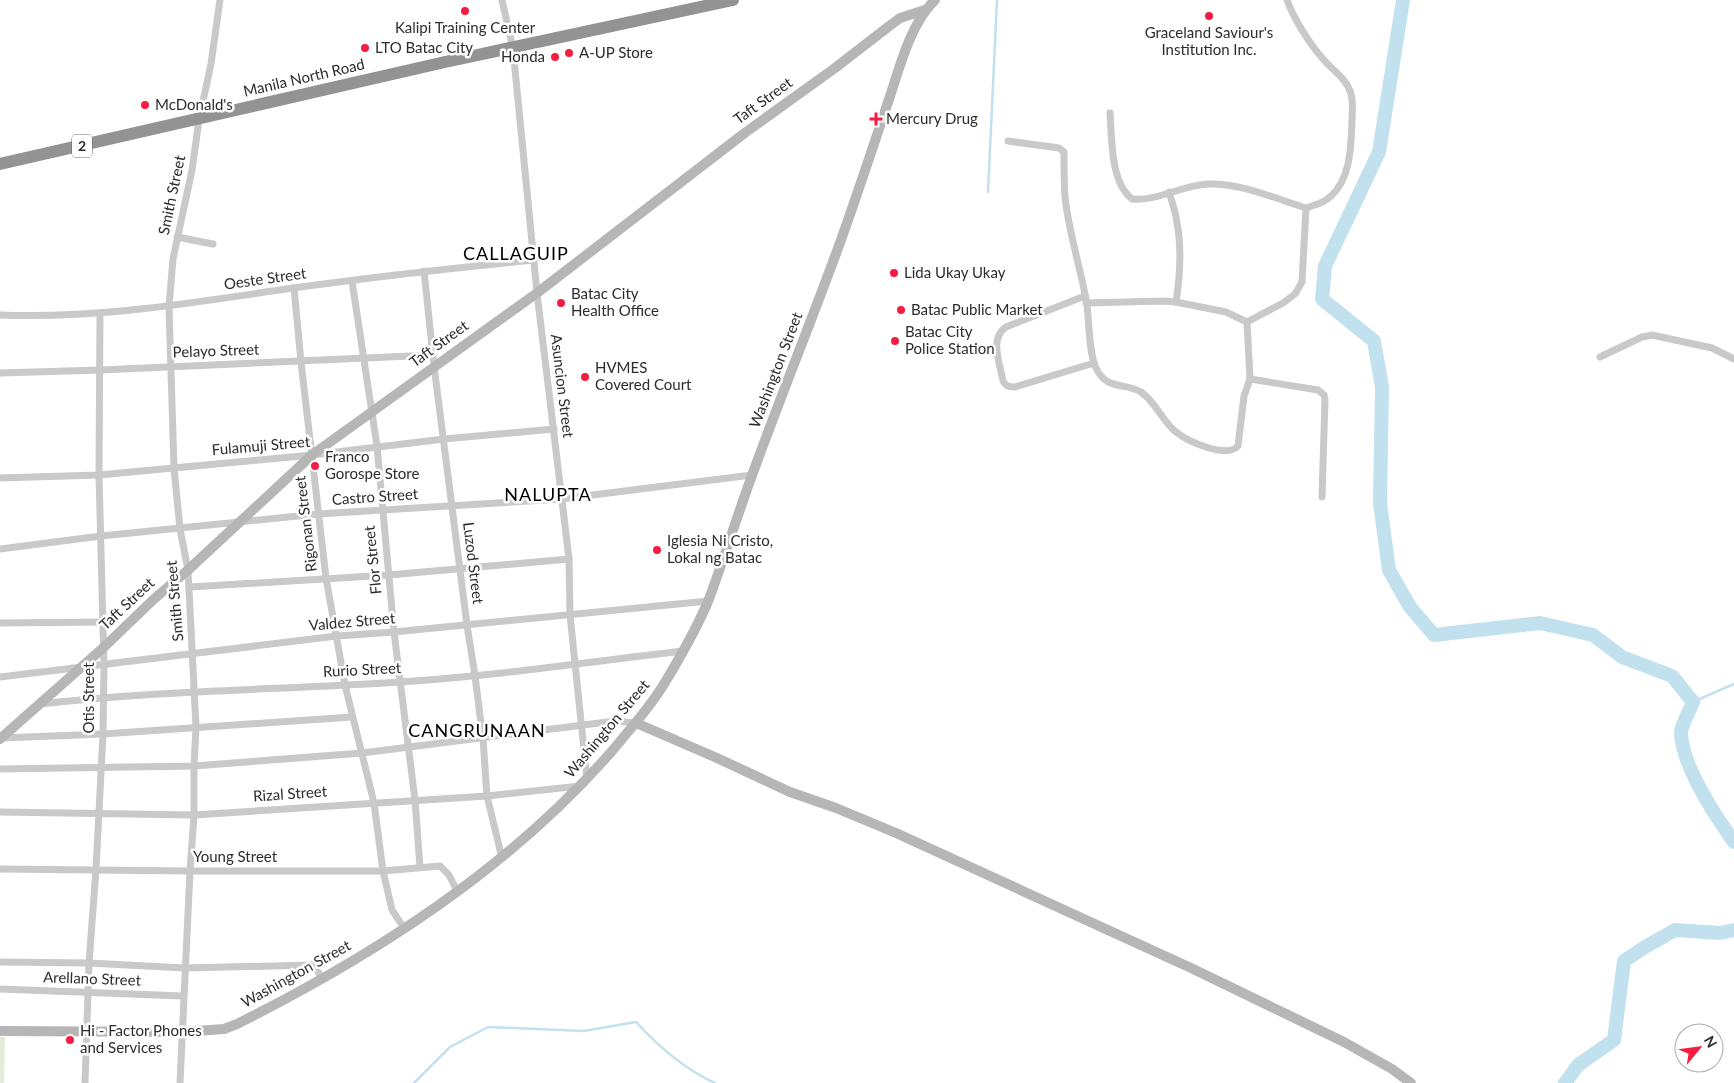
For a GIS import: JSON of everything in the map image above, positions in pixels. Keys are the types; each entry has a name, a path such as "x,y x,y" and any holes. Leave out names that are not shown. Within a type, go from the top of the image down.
{"highway":[{"name":"Manila North Road","path":"0,164 426,67 733,0"}],"street":[{"name":"Smith Street","path":"180,1083 183,996 194,815 196,727 190,587 180,529 174,468 169,307 173,259 192,170 199,120 211,64 220,0"},
{"name":"Asuncion Street","path":"502,0 513,49 537,293 569,559 570,615 584,783"},
{"name":"Washington Street","path":"0,1031 182,1032 224,1029 323,979 404,928 502,858 547,819 584,783 636,723 666,682 708,601 752,475 840,243 908,46 925,10 935,0"},
{"path":"1110,113 1116,170 1124,190 1132,199 1139,200 1191,186 1208,184 1236,186 1306,208 1330,198 1337,189 1346,170 1352,143 1351,91 1321,58 1292,14 1287,0"},
{"name":"Taft Street","path":"1,739 103,648 312,455 372,413 434,360 537,293 746,132 835,68 900,18 925,10"},
{"path":"1008,141 1059,148 1064,152 1065,196 1086,300 1094,363 1096,369 1107,382 1141,392 1156,406 1176,432 1204,446 1225,452 1235,450 1238,446 1244,396 1250,379 1247,322"},
{"path":"1169,192 1179,234 1180,277 1176,302"},
{"path":"1247,322 1284,303 1295,294 1302,282 1306,208"},
{"path":"177,237 213,244"},
{"name":"Oeste Street","path":"0,315 44,317 169,307 424,271 534,260"},
{"name":"Luzod Street","path":"424,271 466,625 483,739 487,796 502,858"},
{"name":"Flor Street","path":"352,281 377,446 381,510 415,800 420,867"},
{"name":"Rigonan Street","path":"294,288 326,578 345,685 374,802 383,871 392,910 404,928"},
{"path":"1094,363 1015,387 1009,387 1002,380 996,342 998,334 1006,326 1086,300 1176,302 1226,312 1247,322"},
{"name":"Otis Street","path":"85,1083 89,963 100,814 103,734 104,664 99,475 100,313"},
{"path":"1600,357 1642,337 1652,335 1712,348 1734,359"},
{"name":"Pelayo Street","path":"0,373 301,362 364,357 434,360"},
{"path":"1250,379 1318,390 1324,395 1322,497"},
{"name":"Fulamuji Street","path":"0,478 99,475 312,455 377,446 554,429"},
{"name":"Castro Street","path":"0,549 101,536 237,524 318,514 561,499 752,475"},
{"path":"190,587 389,575 569,559"},
{"name":"Valdez Street","path":"0,677 337,636 708,601"},
{"path":"0,623 103,622"},
{"name":"Rurio Street","path":"41,704 103,697 400,682 475,676 683,651"},
{"path":"1,739 352,717"},
{"path":"0,769 194,766 362,753 614,721 636,723 790,792 836,808 905,837 1191,968 1344,1042 1392,1068 1411,1083"},
{"name":"Rizal Street","path":"0,812 194,815 487,796 584,783"},
{"name":"Young Street","path":"0,869 383,871 440,866 449,875 457,891"},
{"path":"0,962 89,963 185,968 313,965 323,979"},
{"name":"Arellano Street","path":"0,989 183,996"}],"green space":[{"path":"0,1037 5,1037 4,1083 0,1083"}],"waterway":[{"path":"988,192 997,0"},
{"path":"1403,0 1379,152 1325,266 1322,299 1374,341 1382,387 1380,503 1389,570 1410,607 1434,635 1540,623 1593,635 1622,657 1672,676 1693,702 1681,732 1683,748 1688,762 1709,805 1734,842"},
{"path":"1693,702 1734,684"},
{"path":"1565,1083 1578,1065 1614,1040 1624,961 1675,930 1720,933 1734,930"},
{"path":"414,1083 450,1047 488,1027 584,1031 636,1022 672,1057 715,1083"}],"place":[{"name":"Kalipi Training Center","path":"465,11"},
{"name":"Graceland Saviour's Institution Inc.","path":"1209,16"},
{"name":"LTO Batac City","path":"365,48"},
{"name":"A-UP Store","path":"569,53"},
{"name":"Honda","path":"555,57"},
{"name":"McDonald's","path":"145,105"},
{"name":"Mercury Drug","path":"876,119"},
{"name":"Lida Ukay Ukay","path":"894,273"},
{"name":"Batac City Health Office","path":"561,303"},
{"name":"Batac Public Market","path":"901,310"},
{"name":"Batac City Police Station","path":"895,341"},
{"name":"HVMES Covered Court","path":"585,377"},
{"name":"Franco Gorospe Store","path":"315,466"},
{"name":"Iglesia Ni Cristo, Lokal ng Batac","path":"657,550"},
{"name":"Hi - Factor Phones and Services","path":"70,1040"}],"district":[{"name":"CALLAGUIP","path":"516,254"},
{"name":"NALUPTA","path":"548,495"},
{"name":"CANGRUNAAN","path":"477,731"}]}
